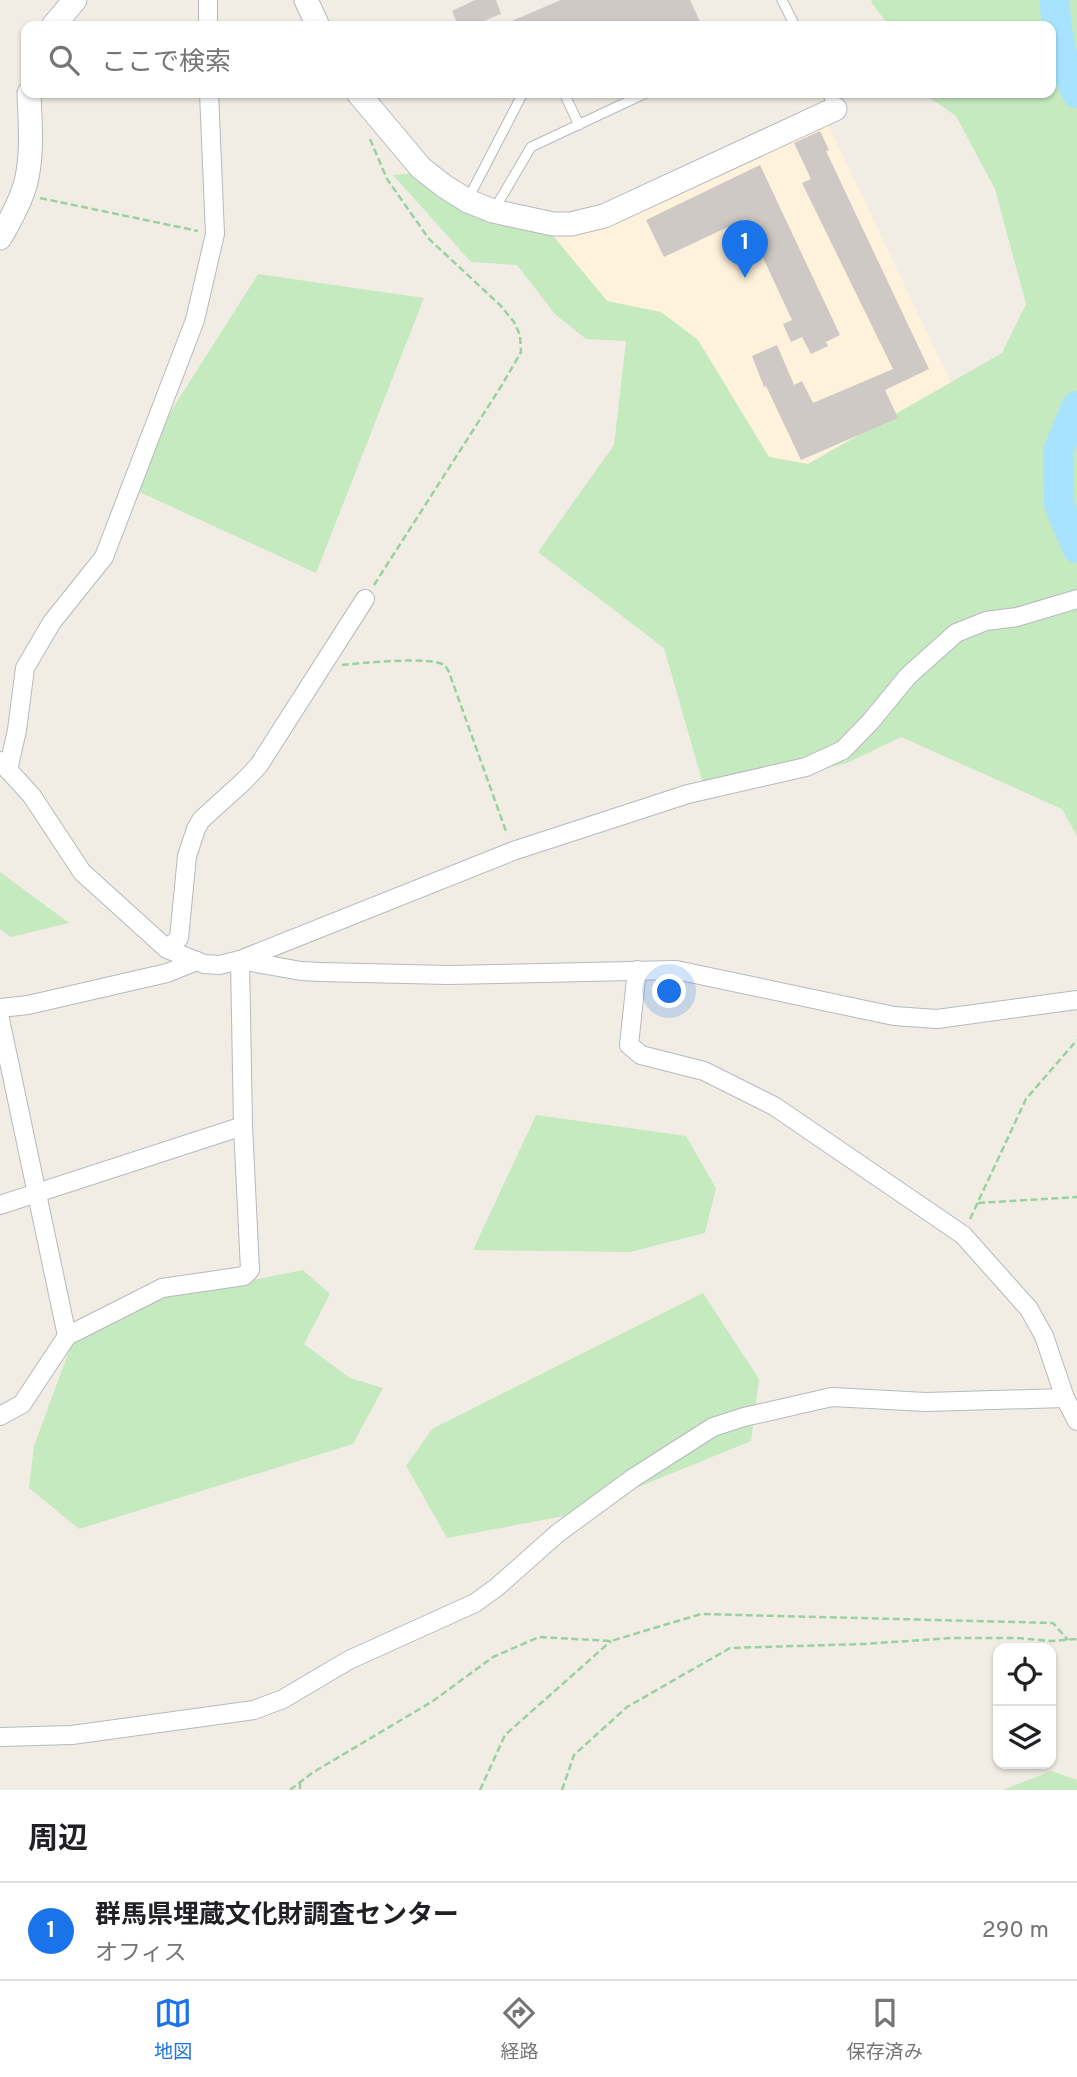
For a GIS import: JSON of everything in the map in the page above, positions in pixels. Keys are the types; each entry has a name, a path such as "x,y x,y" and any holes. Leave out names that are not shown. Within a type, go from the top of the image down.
{"street":[{"path":"57,21 75,0"},
{"path":"208,0 208,21"},
{"path":"306,0 316,21"},
{"path":"0,238 26,183 30,149 29,98"},
{"path":"209,98 215,234 195,320 104,557 52,622 25,668 17,730 4,765 32,796 82,872 167,949 204,964 219,965 240,960 513,851 688,794 806,767 843,750 872,721 908,676 956,633 986,621 1017,617 1077,599"},
{"path":"362,98 421,168 444,186 468,201 493,211 553,224 571,224 604,216 831,101"},
{"path":"167,949 179,938 187,856 195,829 201,820 259,765 365,599"},
{"path":"240,960 301,971 448,975 676,970 894,1016 937,1019 1077,1000"},
{"path":"0,1416 22,1404 67,1336 162,1288 244,1276 250,1270 243,1126 240,960"},
{"path":"0,1007 28,1005 167,973 197,961"},
{"path":"637,970 629,1045 641,1055 704,1071 774,1106 963,1235 1029,1309 1044,1336 1065,1398 1077,1422"},
{"path":"0,1019 67,1336"},
{"path":"0,1205 243,1126"},
{"path":"0,1737 72,1735 254,1710 283,1699 349,1660 475,1603 558,1533 633,1478 713,1427 744,1417 832,1397 926,1402 1065,1398"}],"lane":[{"path":"782,0 790,21"},
{"path":"468,201 520,98"},
{"path":"566,98 579,125"},
{"path":"493,211 531,147 636,98"}],"path":[{"path":"365,599 521,352 520,335 508,313 429,239 387,179 369,136"},
{"path":"21,194 215,234"},
{"path":"321,667 369,662 421,661 434,661 445,665 513,851"},
{"path":"963,1235 1026,1099 1077,1040"},
{"path":"978,1203 1077,1197"},
{"path":"290,1790 433,1701 493,1657 539,1637 611,1641 701,1614 1053,1623 1068,1640"},
{"path":"562,1790 574,1755 627,1707 730,1648 952,1638 1077,1639"},
{"path":"480,1790 505,1735 611,1641"},
{"path":"300,1782 300,1790"}],"shaded area":[{"path":"827,122 951,383 808,464 769,457 698,340 661,312 607,301 550,232"}],"green space":[{"path":"1077,0 1077,836 1062,809 901,737 847,763 765,784 705,791 664,648 538,552 614,445 626,341 586,339 555,314 517,265 471,262 393,175 417,173 550,232 607,301 661,312 698,340 769,457 808,464 1002,353 1026,304 995,189 956,116 930,98 1056,98 1056,21 885,21 871,2"},
{"path":"258,274 424,298 316,573 124,485"},
{"path":"0,872 69,923 11,937 0,929"},
{"path":"536,1115 686,1136 716,1188 705,1233 630,1252 473,1250"},
{"path":"303,1270 330,1294 304,1344 350,1378 383,1388 353,1444 79,1529 29,1488 34,1446 73,1340 162,1293 228,1285"},
{"path":"703,1293 759,1379 751,1441 570,1515 447,1538 406,1466 432,1429"},
{"path":"1051,1771 1077,1780 1077,1790 1003,1790"}],"building":[{"path":"475,0 496,0 501,14 484,21 456,21 452,11"},
{"path":"561,0 690,0 700,21 512,21"},
{"path":"820,131 829,150 826,151 929,369 885,390 898,418 801,460 766,386 764,387 752,356 777,345 794,385 802,381 813,403 893,369 802,183 811,179 794,143"},
{"path":"760,165 840,335 826,342 828,346 811,354 802,337 791,342 783,324 792,320 745,219 664,257 646,220"}],"waterway":[{"path":"1055,0 1056,21"},
{"path":"1056,24 1061,48 1077,93"},
{"path":"1077,406 1058,451 1059,504 1077,548"}],"place":[{"name":"群馬県埋蔵文化財調査センター","path":"745,278"}]}
